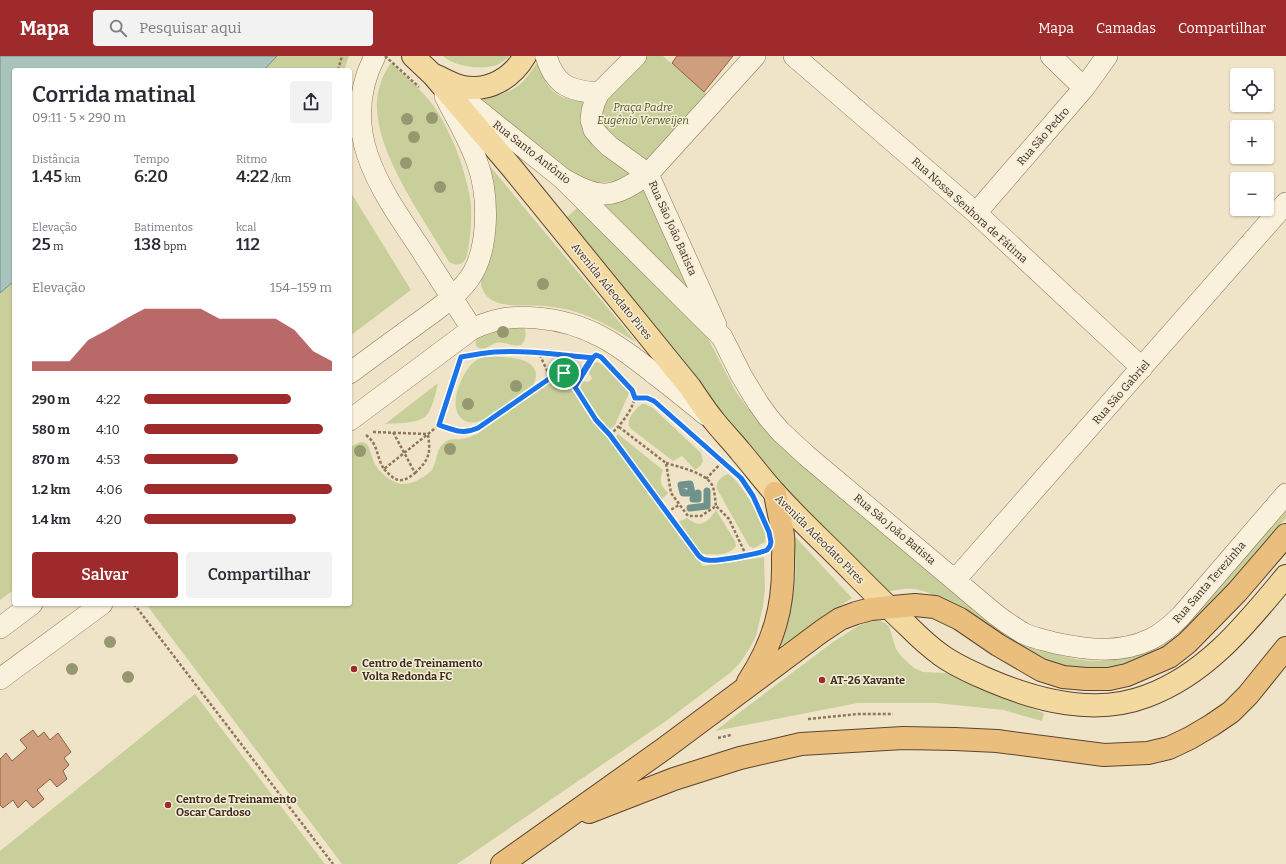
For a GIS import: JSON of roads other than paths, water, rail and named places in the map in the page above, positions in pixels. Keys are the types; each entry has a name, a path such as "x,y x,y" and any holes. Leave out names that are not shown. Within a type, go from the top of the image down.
{"highway":[{"path":"741,692 761,663 771,640 777,622 781,599 784,578 784,537 775,493"},
{"path":"502,864 665,748 840,619 856,613 888,607 915,605 935,607 960,619 998,645 1041,670 1063,677 1110,679 1127,675 1169,657 1187,642 1237,592 1286,535"},
{"path":"558,824 674,779 740,758 801,744 903,738 955,739 997,741 1104,756 1148,753 1168,748 1190,738 1231,712 1248,695 1286,648"}],"main road":[{"path":"413,56 425,84 452,83 464,87 490,86 503,80 513,73 525,56"},
{"name":"Avenida Adeodato Pires","path":"425,84 455,102 512,168 690,387 714,421 775,493 888,607 921,638 941,655 961,667 1024,694 1052,701 1098,706 1121,704 1146,697 1170,687 1211,658 1230,641 1286,576"}],"street":[{"path":"546,56 556,78 564,85 573,90 599,93 636,56"},
{"name":"Rua Santo Antônio","path":"425,84 562,178 589,192 605,194 619,191 631,186 648,174 755,56"},
{"name":"Rua Nossa Senhora de Fátima","path":"794,56 976,213 1142,368"},
{"path":"1051,56 1084,88"},
{"name":"Rua São Pedro","path":"976,213 1084,88 1107,56"},
{"path":"382,59 366,77 360,96 359,117 367,156 376,177 392,206 452,296 472,329"},
{"path":"352,371 441,306 461,289 469,278 480,254 485,217 484,198 478,163 462,130 425,84"},
{"name":"Rua São João Batista","path":"599,93 594,101 592,111 591,120 594,130 609,146 648,174 722,337 750,390 768,417 780,431 807,456 1008,624 1024,633 1051,642 1086,649 1118,649"},
{"name":"Rua São João Batista","path":"562,178 722,337"},
{"name":"Rua São Gabriel","path":"955,580 1286,203"},
{"path":"352,419 472,329 488,322 504,318 525,317 549,319 574,325 595,333 628,353 714,421"},
{"name":"Rua Santa Terezinha","path":"1118,649 1152,638 1167,629 1181,616 1286,494"},
{"path":"0,628 29,606"},
{"path":"0,679 99,606"}],"water":[{"path":"0,56 277,56 266,68 12,68 12,283 0,293"}],"waterway":[{"path":"690,484 692,493 683,493 681,485 690,484"},
{"path":"690,508 707,506 707,491"},
{"path":"693,499 698,499 698,493"}],"place":[{"name":"Centro de Treinamento Volta Redonda FC","path":"354,669"},
{"name":"AT-26 Xavante","path":"822,680"},
{"name":"Centro de Treinamento Oscar Cardoso","path":"168,805"}],"park label":[{"name":"Praça Padre Eugênio Verweijen","path":"643,113"}]}
